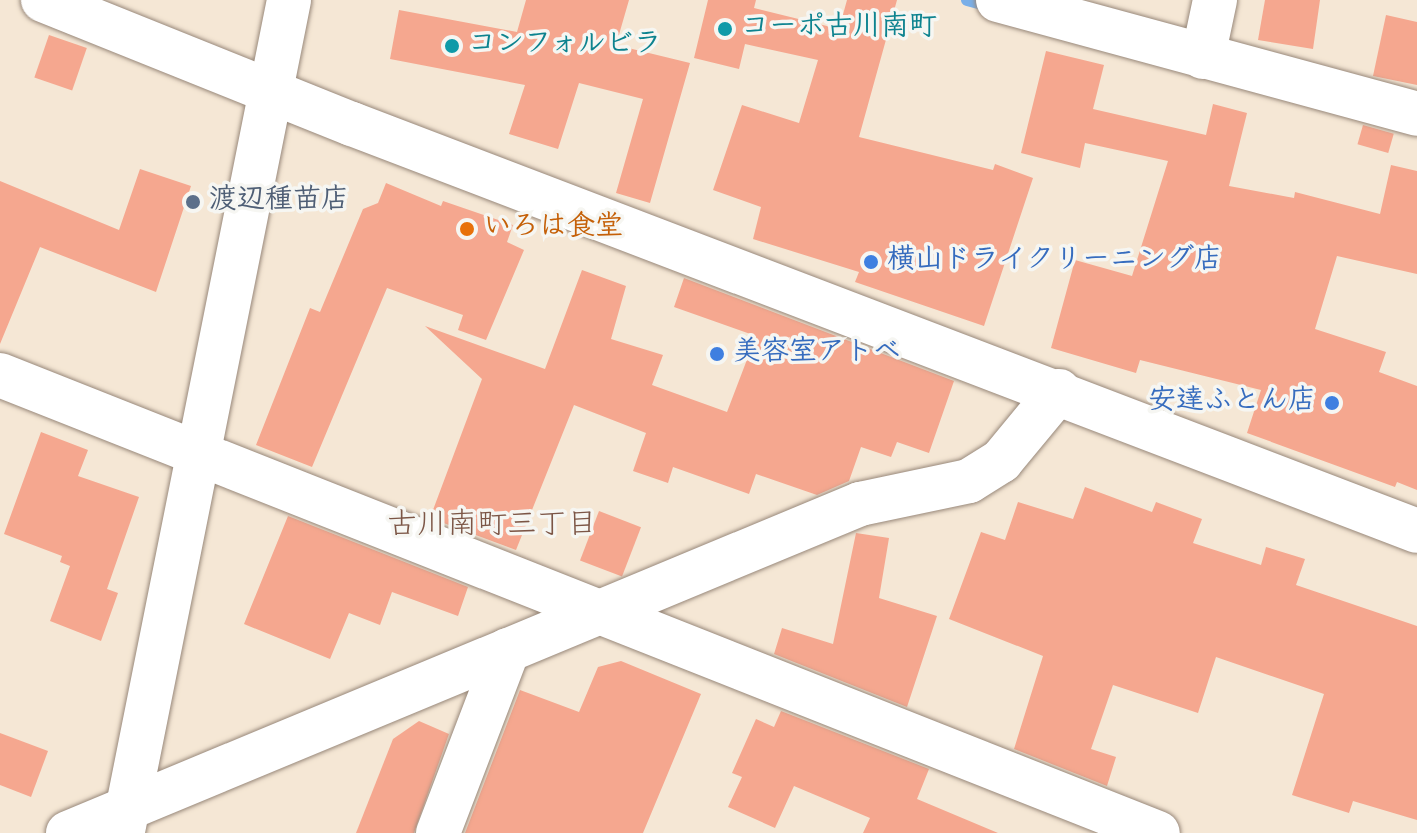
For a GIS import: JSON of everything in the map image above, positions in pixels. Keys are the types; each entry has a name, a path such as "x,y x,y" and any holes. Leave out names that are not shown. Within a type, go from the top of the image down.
{"street":[{"path":"43,0 272,89 352,124 1059,391 1417,531"},
{"path":"125,821 289,0"},
{"path":"998,0 1417,114"},
{"path":"1203,57 1215,0"},
{"path":"0,375 1158,833"},
{"path":"68,833 125,821 508,650 860,504 969,481 1001,461 1059,391"},
{"path":"438,833 508,650"}],"building":[{"path":"526,0 629,0 616,45 690,63 650,203 616,193 643,99 579,83 558,149 509,134 525,85 390,59 399,10 517,32"},
{"path":"708,0 756,0 754,8 839,29 847,0 897,0 859,137 993,170 995,164 1033,178 984,326 855,282 859,272 753,239 761,207 713,190 742,105 799,123 818,60 745,44 739,69 694,58"},
{"path":"1265,0 1320,0 1313,49 1258,40"},
{"path":"1386,15 1417,22 1417,85 1373,76"},
{"path":"49,35 87,48 72,91 34,78"},
{"path":"1046,51 1104,65 1093,109 1206,135 1213,104 1247,113 1229,186 1294,198 1295,192 1380,214 1391,165 1417,171 1417,274 1337,256 1315,329 1386,352 1379,372 1417,386 1417,490 1397,482 1395,487 1247,433 1261,390 1140,360 1136,373 1051,348 1075,260 1132,276 1168,161 1085,143 1080,168 1021,153"},
{"path":"1363,125 1394,134 1388,153 1357,144"},
{"path":"140,169 191,186 156,292 40,247 0,344 0,181 119,230"},
{"path":"386,183 441,206 443,201 513,225 507,242 524,250 486,340 458,330 463,315 387,288 312,467 256,445 310,308 320,312 363,209 378,203"},
{"path":"582,270 626,286 611,339 663,355 652,385 727,412 756,336 674,307 684,278 954,381 929,453 897,442 891,457 861,447 849,481 817,495 756,474 749,494 673,467 668,483 633,471 646,433 574,405 516,550 430,518 482,379 425,326 545,369"},
{"path":"41,432 88,450 78,476 139,497 107,589 118,593 101,641 50,621 70,566 60,562 62,556 4,534"},
{"path":"1085,487 1152,512 1156,502 1202,519 1193,543 1261,565 1266,547 1305,559 1296,585 1417,626 1417,820 1353,801 1349,813 1292,795 1324,694 1216,657 1198,713 1113,685 1091,749 1116,757 1107,786 1014,749 1043,656 949,619 981,532 1005,540 1018,502 1073,519"},
{"path":"599,511 641,527 622,577 580,560"},
{"path":"288,516 468,587 458,616 392,592 380,625 349,613 330,659 244,624"},
{"path":"856,533 889,538 879,598 937,616 907,707 774,654 782,628 833,644"},
{"path":"621,661 701,694 643,833 465,833 520,690 579,712 598,667"},
{"path":"781,711 929,769 917,799 998,833 863,833 870,818 794,786 775,828 728,807 742,777 732,773 756,719 774,727"},
{"path":"419,721 449,734 414,833 356,833 393,739"},
{"path":"0,733 48,751 31,797 0,785"}],"waterway":[{"path":"967,0 993,7"}],"place":[{"name":"コーポ古川南町","path":"725,29"},
{"name":"コンフォルビラ","path":"452,46"},
{"name":"渡辺種苗店","path":"193,202"},
{"name":"いろは食堂","path":"467,229"},
{"name":"横山ドライクリーニング店","path":"871,262"},
{"name":"美容室アトベ","path":"717,354"},
{"name":"安達ふとん店","path":"1332,403"}],"district":[{"name":"古川南町三丁目","path":"492,528"}]}
